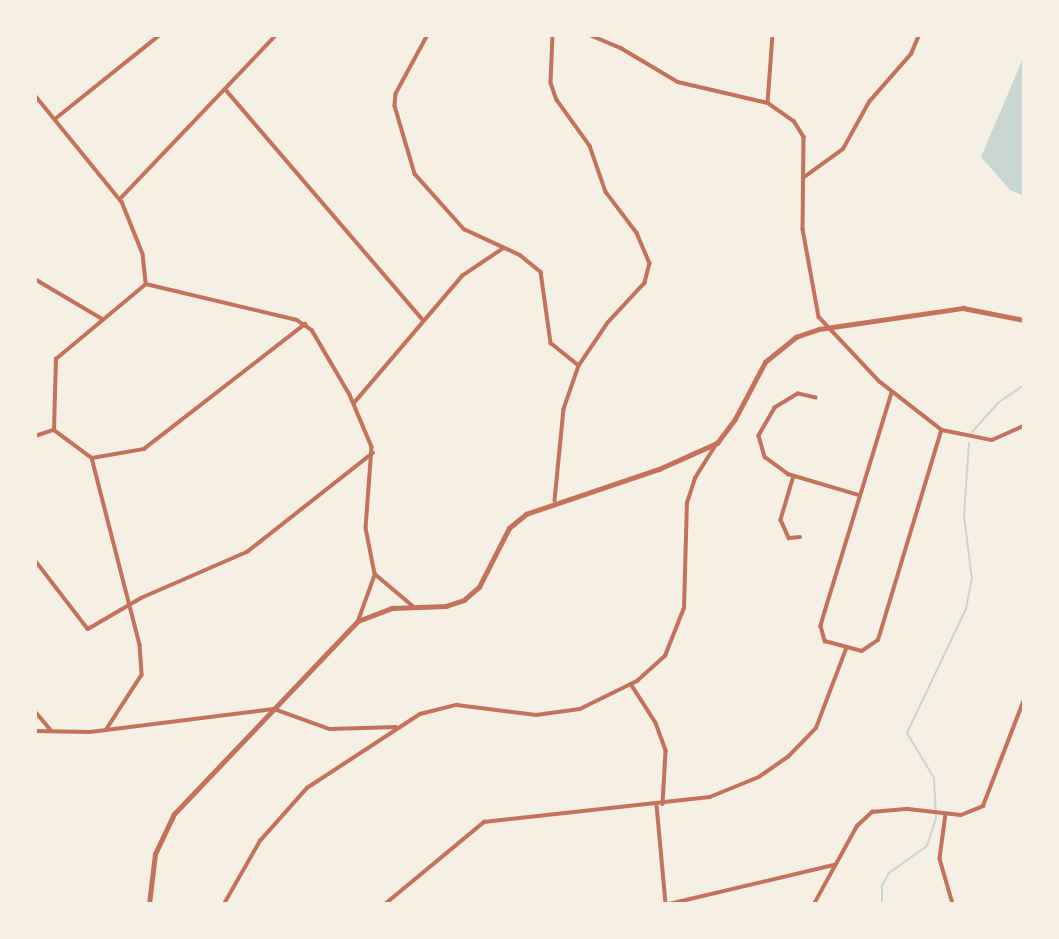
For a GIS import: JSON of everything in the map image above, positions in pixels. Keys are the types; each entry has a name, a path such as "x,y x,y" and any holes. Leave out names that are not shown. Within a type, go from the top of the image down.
{"street":[{"path":"55,119 160,35"},
{"path":"120,199 276,35"},
{"path":"428,35 396,94 406,154 415,174 436,203 464,229 541,272 551,343 579,366"},
{"path":"553,35 551,83 557,100 590,146 606,191 649,256 645,283 608,323 579,366 565,409 555,501"},
{"path":"590,35 621,48 678,82 768,103 794,121 804,137 803,178 809,275 817,313 892,393 942,430 981,440 1007,436 1024,426"},
{"path":"768,103 773,35"},
{"path":"803,178 843,149 869,102 911,54 919,35"},
{"path":"226,90 423,320"},
{"path":"35,96 120,199 143,254 146,284"},
{"path":"354,403 461,276 503,249"},
{"path":"35,279 101,318"},
{"path":"54,430 56,359 101,318 146,284"},
{"path":"146,284 306,324 354,403 373,453 366,528 375,573 358,621"},
{"path":"224,904 260,841 307,788 398,727 445,705 536,715 580,709 631,684 665,656 680,625 687,502 695,478 771,354 803,334 962,308 1024,320"},
{"path":"92,458 144,449 306,324"},
{"path":"892,393 821,626 825,641 846,649 862,651 878,640 942,430"},
{"path":"816,398 798,394 787,398 766,420 759,436 765,457 794,476 859,495"},
{"path":"35,436 54,430"},
{"path":"54,430 92,458 131,604 142,675 107,729"},
{"path":"149,904 152,865 168,824 358,621 379,611 455,604 472,594 516,520 555,501 659,469 717,443"},
{"path":"35,561 84,628 247,552 373,453"},
{"path":"794,476 781,520 789,538 800,537"},
{"path":"375,573 413,606"},
{"path":"385,904 484,822 657,805 722,794 759,777 788,757 816,728 846,649"},
{"path":"631,684 664,744 663,804"},
{"path":"814,904 857,826 872,812 973,812 990,796 1024,700"},
{"path":"35,731 107,729 274,709 330,729 398,727"},
{"path":"35,711 51,730"},
{"path":"657,805 668,904 836,865"},
{"path":"944,813 940,859 953,904"}],"shaded area":[{"path":"1024,56 1024,196 1010,190 981,157"}],"waterway":[{"path":"972,432 999,402 1024,385"},
{"path":"882,904 882,886 889,873 927,846 936,818 934,778 907,733 966,609 972,579 964,516 969,443"}]}
